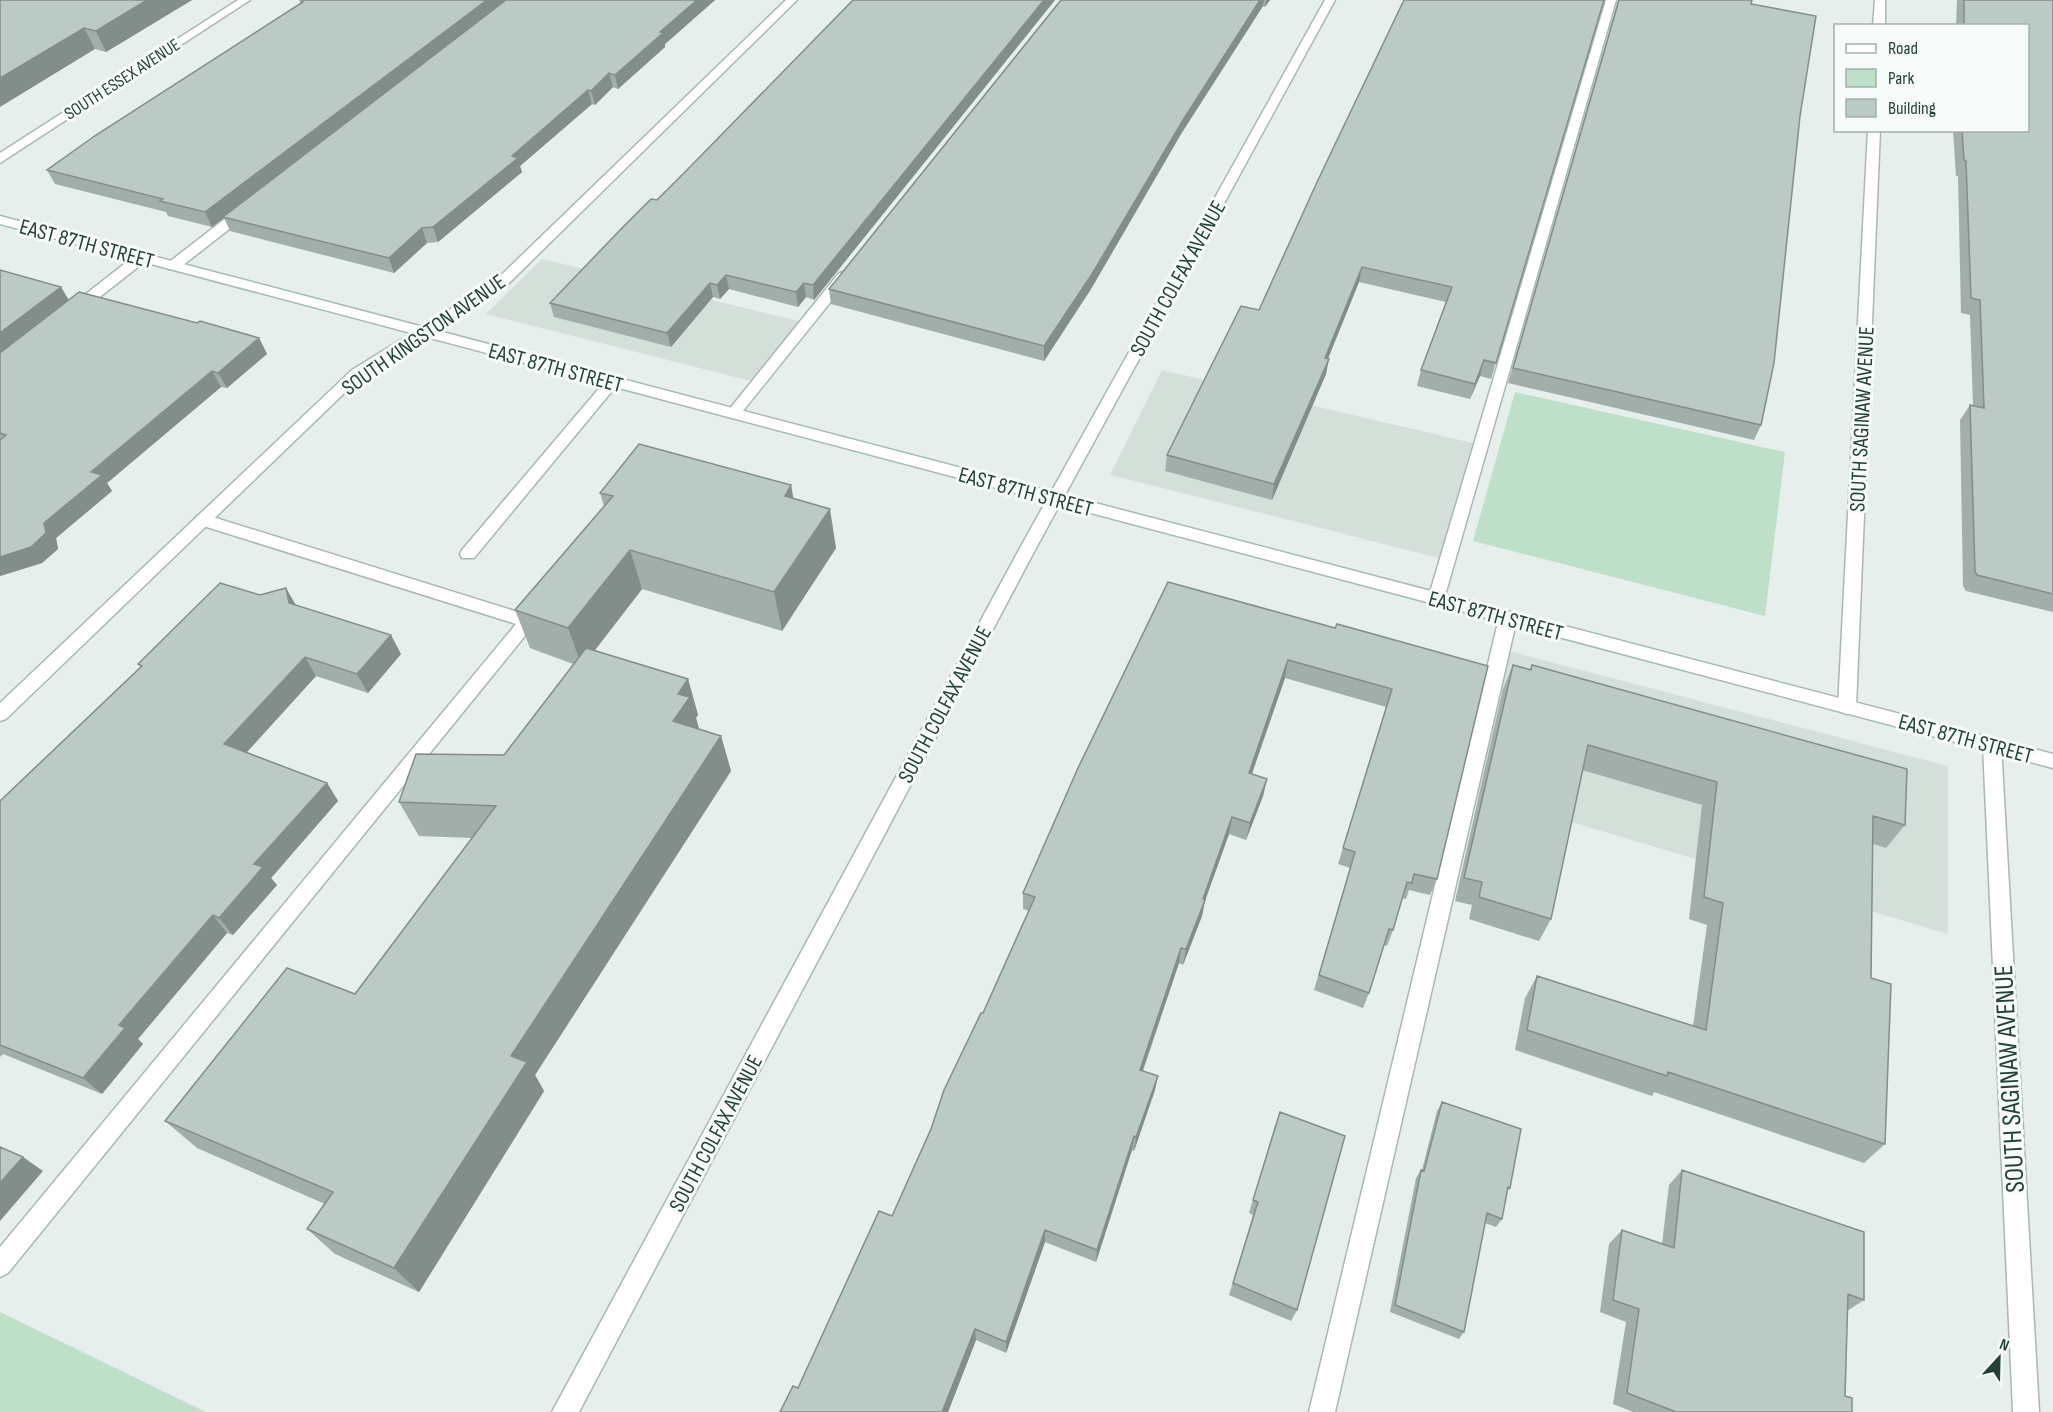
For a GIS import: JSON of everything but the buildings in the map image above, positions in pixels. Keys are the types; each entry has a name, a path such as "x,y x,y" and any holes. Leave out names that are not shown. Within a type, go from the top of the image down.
{"street":[{"name":"SOUTH ESSEX AVENUE","path":"0,159 245,0"},
{"name":"SOUTH KINGSTON AVENUE","path":"0,714 357,374 500,285 792,0"},
{"name":"SOUTH COLFAX AVENUE","path":"565,1412 1055,499 1330,0"},
{"path":"1436,599 1611,0"},
{"path":"1879,24 1880,0"},
{"name":"SOUTH SAGINAW AVENUE","path":"1847,707 1874,132"},
{"path":"173,266 253,205"},
{"name":"EAST 87TH STREET","path":"0,220 2053,761"},
{"path":"66,316 142,257"},
{"path":"734,414 850,268"},
{"path":"468,554 612,382"},
{"path":"0,1265 528,621 203,520"},
{"path":"1322,1412 1508,618"},
{"name":"SOUTH SAGINAW AVENUE","path":"1992,745 2026,1412"}],"shaded area":[{"path":"542,259 806,323 759,383 486,314"},
{"path":"1162,370 1481,445 1447,560 1110,475"},
{"path":"1501,649 1948,766 1948,934 1467,791"}],"green space":[{"path":"1515,392 1785,452 1765,616 1473,541"},
{"path":"0,1312 206,1412 0,1412"}]}
